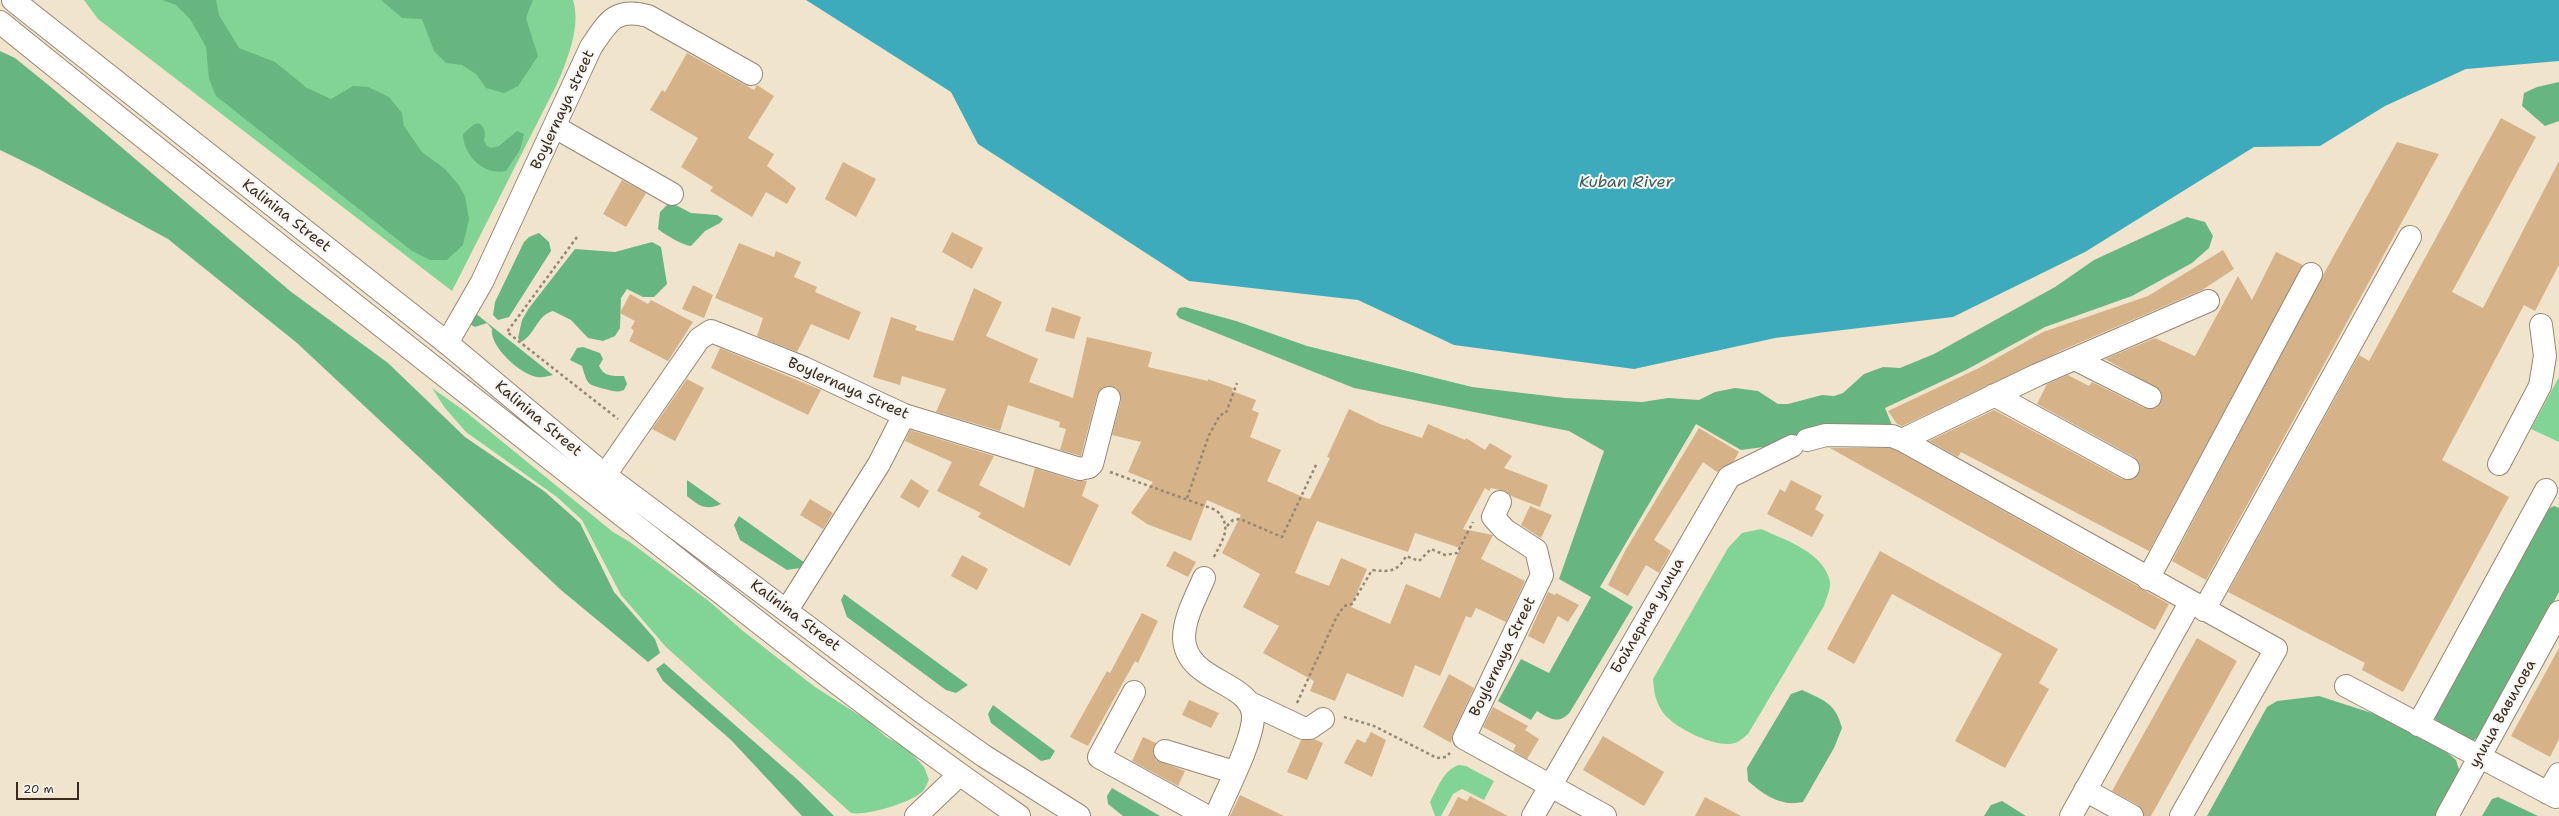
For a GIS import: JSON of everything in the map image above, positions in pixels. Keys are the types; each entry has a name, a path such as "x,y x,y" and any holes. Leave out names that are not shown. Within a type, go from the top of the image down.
{"main road":[{"name":"Kalinina Street","path":"16,1 447,343 605,475 925,714 984,756 1079,816"},
{"name":"Boylernaya street","path":"447,343 482,282 591,47 617,16 632,12 648,16 751,74"},
{"name":"Kalinina Street","path":"0,22 203,186 771,632 959,775 1019,816"},
{"path":"555,127 672,194"},
{"path":"2071,816 2085,790 2197,607 2410,237"},
{"path":"2148,579 2311,274"},
{"path":"1902,440 2075,359 2208,301"},
{"path":"2499,464 2540,386 2545,356 2541,325"},
{"name":"Boylernaya Street","path":"605,475 699,339 711,331 804,368 904,415 1080,469 1092,464"},
{"path":"2075,359 2150,397"},
{"path":"1994,396 2128,468"},
{"path":"1092,464 1109,398"},
{"path":"787,610 879,464 904,415"},
{"name":"Бойлерная улица","path":"1533,816 1729,476 1799,443 1826,435 1892,436 1902,440 2197,607 2276,649 2181,816"},
{"path":"2418,725 2546,490"},
{"name":"Boylernaya Street","path":"1464,738 1542,575 1536,550 1506,530 1497,510"},
{"path":"1204,578 1186,624 1184,637 1188,657 1204,673 1236,691 1248,702 1304,728 1310,728 1323,719"},
{"name":"улица Вавилова","path":"2447,816 2559,612"},
{"path":"2346,686 2552,795 2559,774"},
{"path":"1134,692 1099,757 1206,816"},
{"path":"1216,816 1253,720 1248,702"},
{"path":"1464,738 1605,816"},
{"path":"1165,751 1234,772"},
{"path":"916,816 959,775"},
{"path":"2085,790 2132,816"}],"path":[{"path":"577,237 507,332 580,392 634,431"},
{"path":"1187,498 1212,427 1220,415 1226,413 1237,383"},
{"path":"1092,464 1134,481 1187,498 1216,510 1225,518 1227,526"},
{"path":"1204,578 1227,526 1233,520 1240,519 1282,537 1318,464"},
{"path":"1289,721 1336,618 1344,606 1352,604 1372,570 1393,571 1401,566 1406,556 1419,561 1431,549 1445,555 1457,553 1476,516 1497,510"},
{"path":"1323,719 1343,717 1374,726 1437,758 1446,757 1464,738"}],"green space":[{"path":"84,0 573,0 575,20 572,42 566,63 558,82 452,291 98,19"},
{"path":"162,0 216,0 219,15 239,48 275,62 307,88 331,99 353,86 368,87 389,97 402,113 404,126 422,152 445,169 458,184 465,196 469,219 463,245 447,260 430,260 412,251 216,96 209,79 206,47 190,19 176,5"},
{"path":"381,0 533,0 526,18 538,56 518,86 504,93 486,88 476,74 462,65 446,63 434,51 422,19 402,18"},
{"path":"0,51 15,58 52,88 290,291 388,363 465,437 544,491 580,523 614,592 655,639 660,653 648,662 561,590 297,343 168,239 39,169 0,150"},
{"path":"2559,82 2559,121 2545,126 2522,106 2524,93 2537,87"},
{"path":"478,123 484,130 484,140 486,145 491,148 499,146 517,131 524,134 520,150 506,171 498,172 483,167 471,156 464,142 463,134 473,125"},
{"path":"670,202 691,213 717,215 723,219 720,223 705,231 691,246 684,244 658,229 660,212"},
{"path":"2187,217 2205,222 2213,236 2209,248 2192,263 2132,296 2045,327 1964,371 1885,408 1894,430 1741,450 1696,424 1600,587 1633,607 1570,712 1558,720 1550,718 1537,711 1531,720 1498,701 1521,659 1549,673 1591,597 1559,579 1604,451 1569,431 1354,388 1179,318 1176,314 1179,308 1185,307 1236,321 1307,346 1472,387 1565,398 1642,402 1668,398 1699,400 1715,392 1735,388 1758,391 1778,404 1788,404 1822,395 1834,396 1843,393 1864,374 1883,367 1900,368 1934,354 2055,287 2094,260"},
{"path":"539,233 549,242 551,251 509,317 498,320 493,315 495,302 524,242 529,237"},
{"path":"652,242 661,247 667,284 654,297 643,297 627,289 621,298 620,328 615,336 603,341 588,338 571,320 553,311 543,317 526,339 521,342 518,338 522,320 529,308 575,249 615,252"},
{"path":"470,309 553,375 537,377 530,375 507,359 492,336 492,329 487,323 475,327 465,321"},
{"path":"583,347 600,353 603,359 599,366 603,372 609,375 624,376 627,384 624,390 612,391 591,385 587,381 582,366 570,360 577,348"},
{"path":"2559,377 2559,442 2531,429"},
{"path":"432,388 466,412 613,532 630,542 710,602 743,631 815,687 870,722 886,737 907,748 924,767 929,780 924,790 909,800 888,808 867,813 851,813 666,647 621,595 582,520 557,497 466,432 445,408"},
{"path":"687,480 721,504 711,507 699,505 687,496"},
{"path":"2554,506 2559,508 2559,592 2484,731 2473,741 2441,726 2434,718 2539,514"},
{"path":"739,516 805,563 800,568 787,570 740,540 734,525"},
{"path":"1761,529 1802,548 1812,555 1826,572 1830,582 1830,587 1824,606 1748,734 1735,743 1717,743 1706,740 1684,730 1667,717 1656,699 1653,679 1728,548 1742,533"},
{"path":"844,594 968,685 956,693 946,690 847,617 841,600"},
{"path":"664,663 799,781 834,816 802,816 731,740 663,681 656,669"},
{"path":"1802,690 1823,700 1833,708 1842,728 1834,748 1803,802 1787,803 1773,799 1748,781 1747,768 1791,694"},
{"path":"2319,696 2381,716 2443,749 2456,760 2460,773 2437,816 2207,816 2267,707 2277,701"},
{"path":"993,705 1055,751 1050,759 1041,761 991,723 988,714"},
{"path":"1459,765 1466,766 1494,781 1484,800 1462,789 1453,794 1441,816 1435,816 1430,802 1438,785 1453,767"},
{"path":"1112,788 1160,816 1123,816 1108,804 1107,796"},
{"path":"2498,797 2538,816 2482,816 2492,799"},
{"path":"2002,801 2026,816 1984,816 1991,805"}],"water":[{"name":"Kuban River","path":"806,0 2559,0 2559,61 2466,69 2385,106 2320,146 2254,147 2085,252 1953,317 1775,338 1634,369 1454,345 1358,300 1189,281 978,144 951,92"}],"building":[{"path":"687,53 754,90 757,85 774,96 748,138 774,154 767,166 796,188 787,204 766,192 752,217 710,191 713,187 681,167 698,138 650,110 662,90 665,92"},
{"path":"2501,118 2536,137 2452,292 2483,308 2559,161 2559,265 2535,311 2524,305 2442,460 2509,497 2403,692 2362,670 2365,663 2228,592 2359,355 2369,361"},
{"path":"2397,142 2439,154 2206,580 2172,561 2323,275"},
{"path":"843,162 876,179 856,217 825,199"},
{"path":"622,180 646,193 626,227 603,214"},
{"path":"952,232 983,248 972,269 942,252"},
{"path":"739,243 774,257 776,251 801,262 794,277 817,287 815,292 861,312 849,340 811,324 797,352 757,336 763,318 715,298"},
{"path":"2223,250 2234,269 2202,290 2067,348 1902,426 1897,424 1888,411 1979,368 2043,332 2148,296"},
{"path":"2276,252 2303,265 2149,551 1961,452 1958,457 1929,441 1994,410 2122,479 2134,479 2140,468 2134,457 2037,404 2047,384 2068,375 2089,386 2092,382 2144,408 2156,408 2162,397 2160,390 2105,359 2155,338 2195,356 2238,276 2252,300"},
{"path":"693,285 713,295 704,318 682,309"},
{"path":"974,288 1002,302 986,336 1038,359 1029,382 1073,398 1087,337 1152,352 1148,367 1208,381 1208,379 1233,388 1232,391 1256,400 1252,410 1259,413 1250,437 1281,450 1267,481 1310,499 1330,458 1327,457 1349,409 1380,424 1422,438 1428,424 1465,440 1466,438 1485,450 1490,443 1512,456 1504,468 1548,485 1540,507 1511,496 1505,491 1491,488 1489,491 1485,488 1463,529 1493,535 1481,559 1525,581 1506,622 1476,608 1471,618 1466,616 1440,676 1415,665 1403,697 1347,673 1335,701 1310,691 1314,681 1263,653 1279,626 1243,607 1260,574 1222,553 1241,515 1207,500 1191,541 1147,524 1131,513 1153,482 1128,472 1141,442 1112,435 1121,401 1117,389 1106,386 1097,395 1081,456 1060,450 1066,429 1059,427 1060,422 1008,405 1000,431 936,412 946,389 902,376 900,385 873,377 891,317 917,326 915,330 953,341","holes":["1317,521 1408,552 1415,533 1460,548 1440,598 1406,584 1390,624 1351,607 1367,569 1341,558 1329,586 1295,573"]},
{"path":"630,294 648,304 651,300 693,322 668,361 629,341 634,331 631,328 635,321 620,313"},
{"path":"1052,307 1081,317 1074,339 1045,331"},
{"path":"720,348 821,390 808,415 711,368"},
{"path":"687,379 704,388 675,441 652,429"},
{"path":"1699,428 1739,452 1734,461 1717,472 1703,462 1654,540 1671,551 1659,573 1646,565 1628,596 1608,585 1625,551"},
{"path":"910,430 994,456 979,485 1024,508 1035,468 1076,481 1087,481 1082,496 1099,505 1070,566 978,517 981,513 937,491 952,462 905,441"},
{"path":"1830,448 1890,448 1897,451 2169,604 2155,630"},
{"path":"911,479 929,491 919,508 900,497"},
{"path":"1791,480 1822,496 1815,509 1824,515 1812,537 1767,514 1780,489 1785,492"},
{"path":"810,499 833,513 823,529 800,515"},
{"path":"1530,506 1552,515 1541,538 1521,525"},
{"path":"1174,551 1196,562 1188,577 1166,566"},
{"path":"1880,551 2058,649 2039,683 2049,689 2005,768 1955,741 2002,654 1892,594 1854,664 1827,649"},
{"path":"962,555 988,569 977,590 951,576"},
{"path":"1548,592 1555,595 1556,593 1579,605 1568,622 1558,616 1544,644 1528,636"},
{"path":"1142,613 1158,621 1138,663 1135,661 1088,746 1070,737 1107,671 1110,673"},
{"path":"2197,638 2237,661 2151,816 2144,816 2138,805 2112,791"},
{"path":"2559,648 2559,739 2550,757 2511,736"},
{"path":"1449,674 1474,688 1453,733 1451,743 1423,727"},
{"path":"1189,700 1219,713 1211,728 1182,715"},
{"path":"1493,707 1528,726 1525,730 1539,739 1527,759 1513,751 1516,745 1483,727"},
{"path":"1371,732 1386,740 1372,777 1344,763 1357,739 1365,743"},
{"path":"1603,736 1664,772 1644,806 1583,770"},
{"path":"1143,737 1156,743 1153,753 1156,760 1185,771 1178,786 1132,761"},
{"path":"1314,739 1323,743 1307,780 1287,772 1301,740"},
{"path":"1240,795 1284,816 1230,816"},
{"path":"1470,796 1508,816 1448,816 1458,797 1467,801"},
{"path":"1705,797 1741,816 1695,816"}]}
